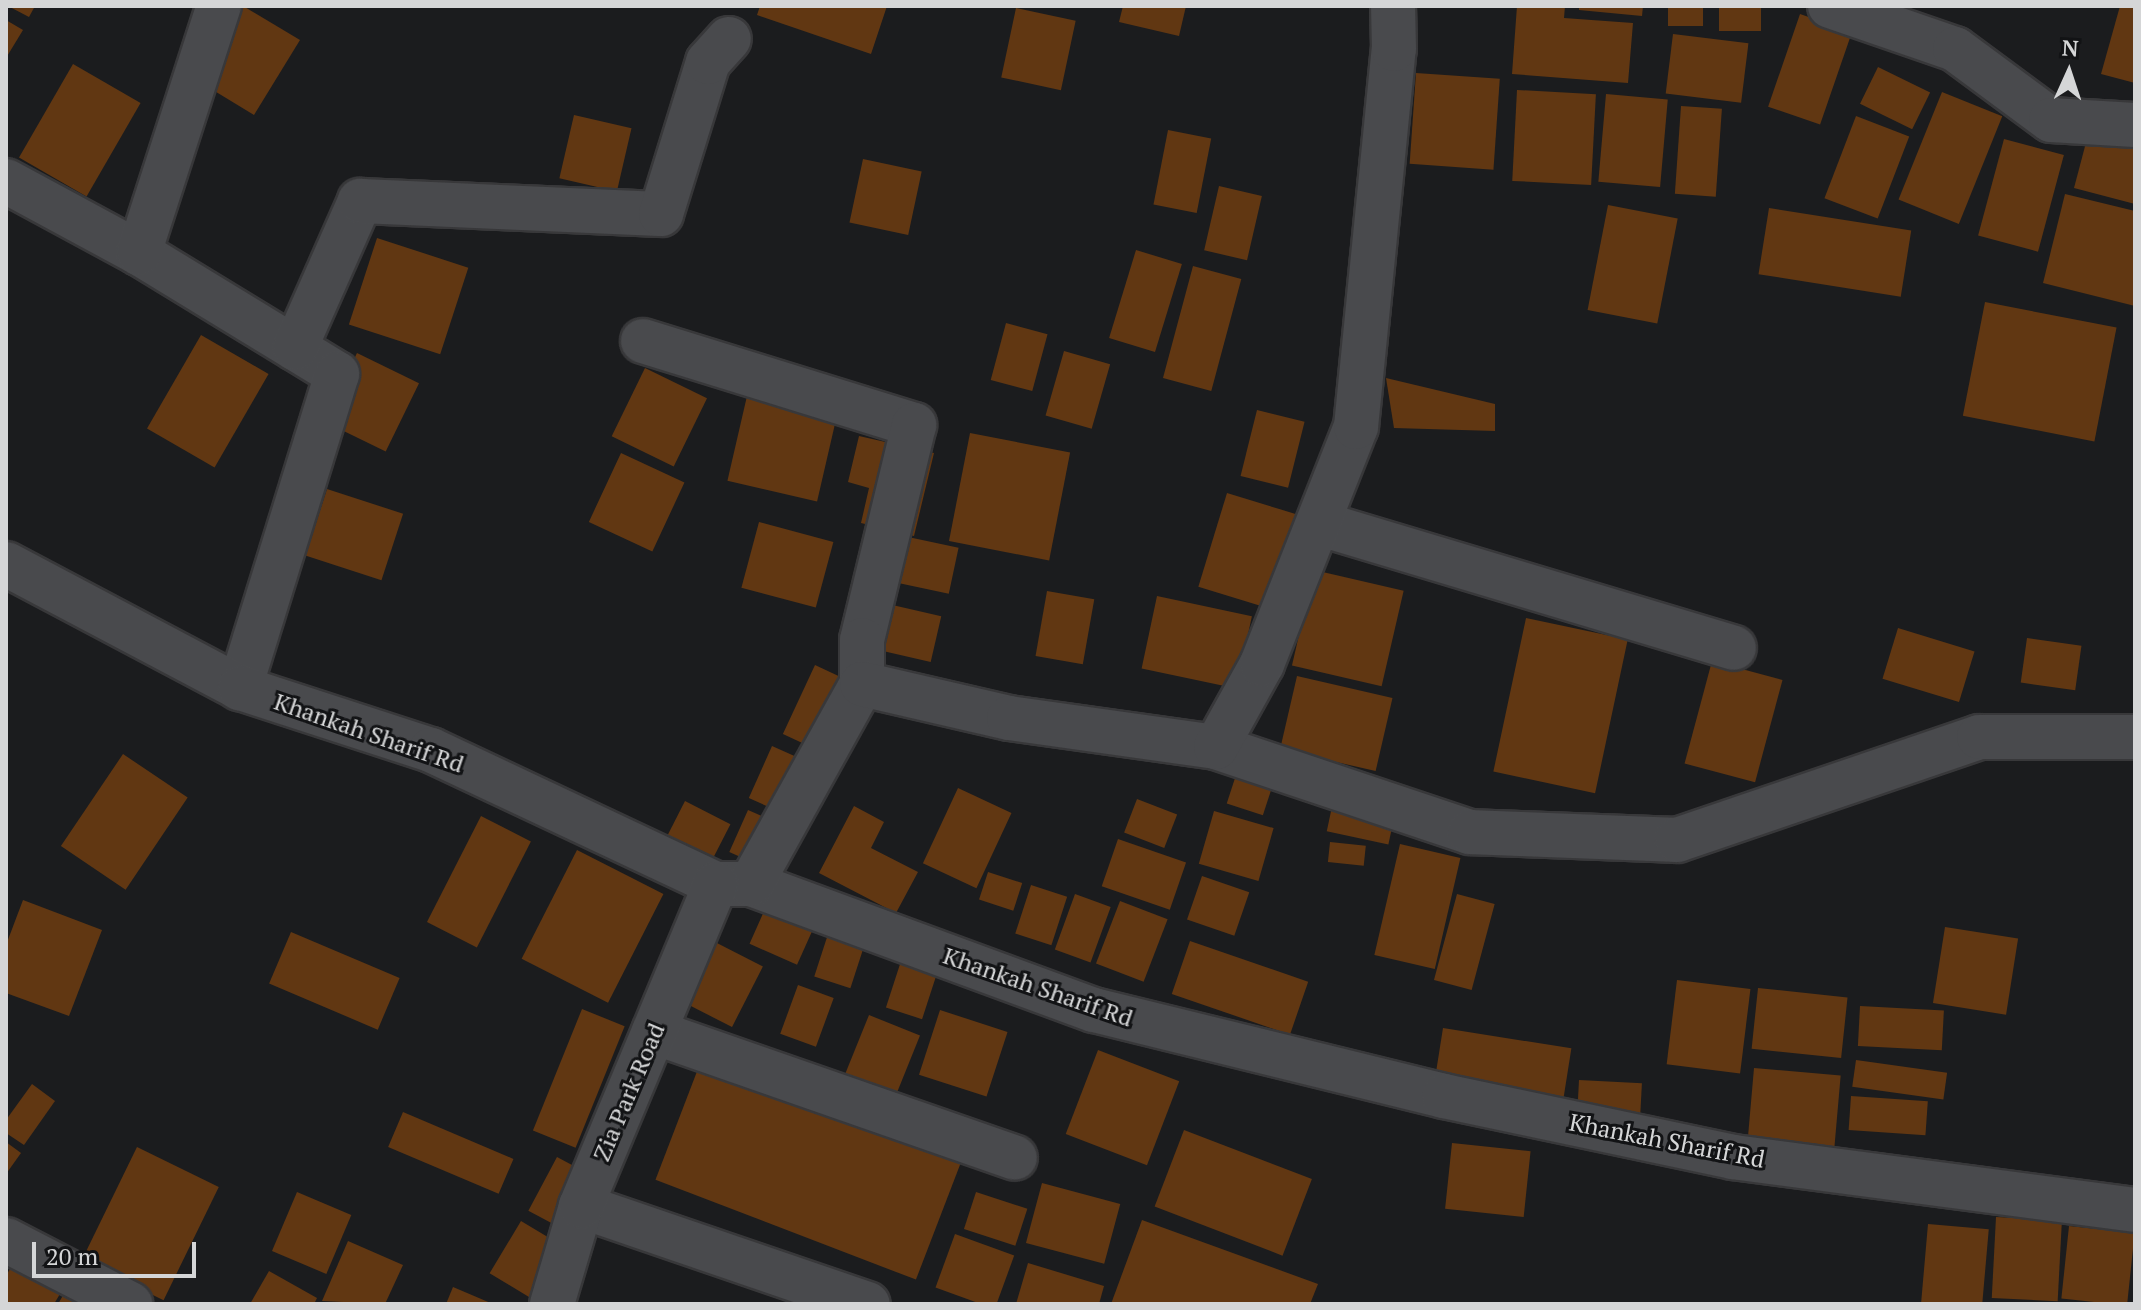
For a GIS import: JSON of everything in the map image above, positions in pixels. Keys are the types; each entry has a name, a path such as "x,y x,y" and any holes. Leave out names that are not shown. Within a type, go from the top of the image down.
{"street":[{"path":"139,253 219,6"},
{"path":"1216,747 1262,664 1321,524 1356,427 1394,49 1393,6"},
{"path":"1830,6 1955,49 2051,120 2135,125"},
{"path":"295,348 360,201 661,214 708,62 729,39"},
{"path":"6,181 139,253 337,374 240,688"},
{"path":"643,341 914,425 862,640 862,684 1009,718 1216,747 1470,832 1677,840 1979,737 2135,737"},
{"path":"1321,524 1734,648"},
{"name":"Khankah Sharif Rd","path":"6,564 240,688 431,750 733,884 1094,1010 1444,1096 1733,1157 2135,1210"},
{"name":"Zia Park Road","path":"552,1304 581,1206 654,1032 733,884 862,684"},
{"path":"654,1032 1015,1158"},
{"path":"581,1206 868,1304"},
{"path":"6,1240 130,1304"}],"building":[{"path":"8,6 35,6 29,17"},
{"path":"219,6 243,6 300,40 254,115 180,70"},
{"path":"760,6 887,6 871,54 757,15"},
{"path":"1123,6 1186,6 1179,36 1119,22"},
{"path":"1517,6 1565,6 1564,18 1633,23 1628,83 1512,74"},
{"path":"1579,6 1643,6 1642,16 1579,10"},
{"path":"1668,6 1703,6 1703,26 1668,26"},
{"path":"1719,6 1761,6 1761,31 1719,31"},
{"path":"2120,6 2135,6 2135,83 2101,74"},
{"path":"1016,8 1076,21 1061,90 1001,77"},
{"path":"1800,14 1852,32 1820,125 1768,107"},
{"path":"6,20 23,30 6,58"},
{"path":"1673,34 1748,43 1741,103 1666,94"},
{"path":"73,64 141,103 87,197 19,158"},
{"path":"1878,67 1930,92 1912,129 1860,104"},
{"path":"1416,73 1500,79 1493,170 1410,164"},
{"path":"1517,90 1596,94 1591,185 1512,181"},
{"path":"1942,92 2002,116 1959,224 1899,200"},
{"path":"1606,94 1668,99 1660,187 1598,182"},
{"path":"1681,106 1722,109 1716,197 1675,194"},
{"path":"574,115 631,128 617,192 559,178"},
{"path":"1856,116 1909,136 1878,219 1824,198"},
{"path":"1168,130 1211,138 1197,213 1153,205"},
{"path":"2088,135 2135,146 2135,204 2074,188"},
{"path":"2004,139 2064,155 2038,252 1978,236"},
{"path":"863,159 922,171 908,235 849,223"},
{"path":"1219,186 1262,196 1247,260 1204,250"},
{"path":"2065,194 2135,211 2135,306 2043,283"},
{"path":"1608,205 1678,219 1657,324 1588,310"},
{"path":"1769,208 1911,231 1901,297 1759,274"},
{"path":"377,238 468,268 440,354 349,325"},
{"path":"1136,250 1182,264 1155,352 1109,338"},
{"path":"1193,266 1241,279 1211,391 1163,378"},
{"path":"1985,302 2117,328 2094,441 1963,416"},
{"path":"1006,323 1048,334 1032,391 991,380"},
{"path":"201,335 269,374 215,468 147,429"},
{"path":"1064,351 1110,364 1092,429 1046,415"},
{"path":"357,353 419,383 386,452 324,421"},
{"path":"645,368 707,398 674,467 612,436"},
{"path":"1386,378 1495,404 1495,431 1394,428"},
{"path":"747,396 837,417 817,501 727,481"},
{"path":"1257,410 1305,422 1288,488 1241,476"},
{"path":"970,433 1070,452 1049,560 949,541"},
{"path":"859,436 934,453 914,536 861,523 869,488 848,482"},
{"path":"621,453 684,483 652,551 589,522"},
{"path":"327,489 403,514 381,580 305,556"},
{"path":"1227,493 1299,515 1270,609 1198,587"},
{"path":"759,522 833,542 816,608 741,588"},
{"path":"894,534 959,548 949,594 884,580"},
{"path":"1314,570 1404,591 1382,686 1292,665"},
{"path":"1047,591 1094,599 1083,664 1036,656"},
{"path":"1157,596 1252,616 1236,689 1142,668"},
{"path":"875,601 941,616 931,662 864,647"},
{"path":"1526,618 1628,640 1595,793 1493,772"},
{"path":"1898,628 1975,651 1959,702 1883,679"},
{"path":"2027,638 2081,646 2075,690 2021,683"},
{"path":"1712,661 1783,680 1755,782 1685,763"},
{"path":"815,665 878,694 845,763 783,734"},
{"path":"1297,676 1392,698 1376,771 1280,749"},
{"path":"772,746 829,771 805,823 749,798"},
{"path":"123,754 188,798 126,890 61,846"},
{"path":"1236,775 1272,787 1263,815 1227,804"},
{"path":"958,788 1011,813 976,888 923,863"},
{"path":"1137,799 1177,814 1164,848 1124,833"},
{"path":"685,801 730,824 711,862 666,838"},
{"path":"1333,802 1395,815 1388,844 1327,831"},
{"path":"854,806 884,822 871,848 918,872 896,913 819,873"},
{"path":"748,810 798,832 780,874 729,852"},
{"path":"1214,811 1274,828 1258,881 1199,864"},
{"path":"481,816 531,841 477,947 427,922"},
{"path":"1118,839 1186,862 1170,910 1102,886"},
{"path":"1330,842 1366,846 1364,866 1328,862"},
{"path":"1400,844 1460,858 1435,969 1374,955"},
{"path":"577,850 663,894 608,1003 522,959"},
{"path":"988,872 1022,883 1013,911 979,900"},
{"path":"1202,876 1249,892 1234,936 1187,919"},
{"path":"1031,885 1067,897 1051,945 1015,934"},
{"path":"1075,894 1111,907 1091,962 1055,949"},
{"path":"1457,894 1495,904 1472,990 1434,980"},
{"path":"23,900 102,930 69,1016 6,993 6,945"},
{"path":"1120,901 1168,919 1144,982 1096,964"},
{"path":"765,909 813,930 797,965 750,944"},
{"path":"1945,927 2018,939 2006,1015 1933,1003"},
{"path":"830,928 866,940 850,988 814,977"},
{"path":"291,932 400,978 378,1030 269,984"},
{"path":"713,941 763,966 732,1027 682,1002"},
{"path":"1190,941 1308,982 1290,1035 1172,994"},
{"path":"902,958 938,970 922,1019 886,1007"},
{"path":"1677,980 1750,989 1740,1073 1667,1064"},
{"path":"798,985 834,998 816,1047 780,1034"},
{"path":"1758,988 1848,997 1841,1058 1752,1049"},
{"path":"1860,1006 1944,1010 1942,1050 1858,1046"},
{"path":"582,1009 625,1026 576,1148 533,1130"},
{"path":"940,1010 1008,1032 987,1097 919,1075"},
{"path":"869,1015 920,1036 895,1099 844,1078"},
{"path":"1443,1028 1571,1048 1561,1114 1433,1093"},
{"path":"706,1048 966,1148 916,1280 655,1180"},
{"path":"1098,1050 1179,1081 1147,1165 1066,1134"},
{"path":"1856,1060 1947,1073 1943,1100 1852,1087"},
{"path":"1754,1068 1841,1076 1834,1152 1747,1145"},
{"path":"1579,1080 1642,1083 1640,1118 1577,1115"},
{"path":"32,1084 55,1101 24,1145 6,1133 6,1120"},
{"path":"1851,1096 1928,1101 1925,1135 1849,1130"},
{"path":"403,1112 513,1159 499,1194 388,1147"},
{"path":"1184,1130 1312,1179 1283,1256 1155,1207"},
{"path":"6,1142 21,1153 6,1174"},
{"path":"1452,1143 1531,1151 1524,1217 1445,1209"},
{"path":"137,1147 219,1187 164,1300 82,1260"},
{"path":"557,1157 608,1184 580,1238 528,1211"},
{"path":"1042,1183 1120,1204 1104,1264 1026,1243"},
{"path":"297,1192 351,1215 326,1274 272,1251"},
{"path":"976,1192 1027,1209 1015,1246 964,1229"},
{"path":"1996,1217 2062,1220 2058,1301 1992,1298"},
{"path":"1142,1220 1318,1284 1310,1304 1111,1304"},
{"path":"521,1221 570,1250 538,1303 490,1273"},
{"path":"1928,1224 1989,1229 1982,1304 1921,1304"},
{"path":"2069,1226 2135,1233 2127,1304 2061,1299"},
{"path":"955,1234 1014,1256 997,1304 981,1304 936,1288"},
{"path":"348,1241 403,1265 385,1304 322,1301"},
{"path":"17,1256 67,1282 54,1304 6,1304 6,1276"},
{"path":"1028,1263 1104,1286 1099,1304 1016,1304"},
{"path":"269,1271 317,1298 314,1304 250,1304"},
{"path":"72,1280 115,1304 58,1304"},
{"path":"453,1287 493,1304 446,1304"}]}
